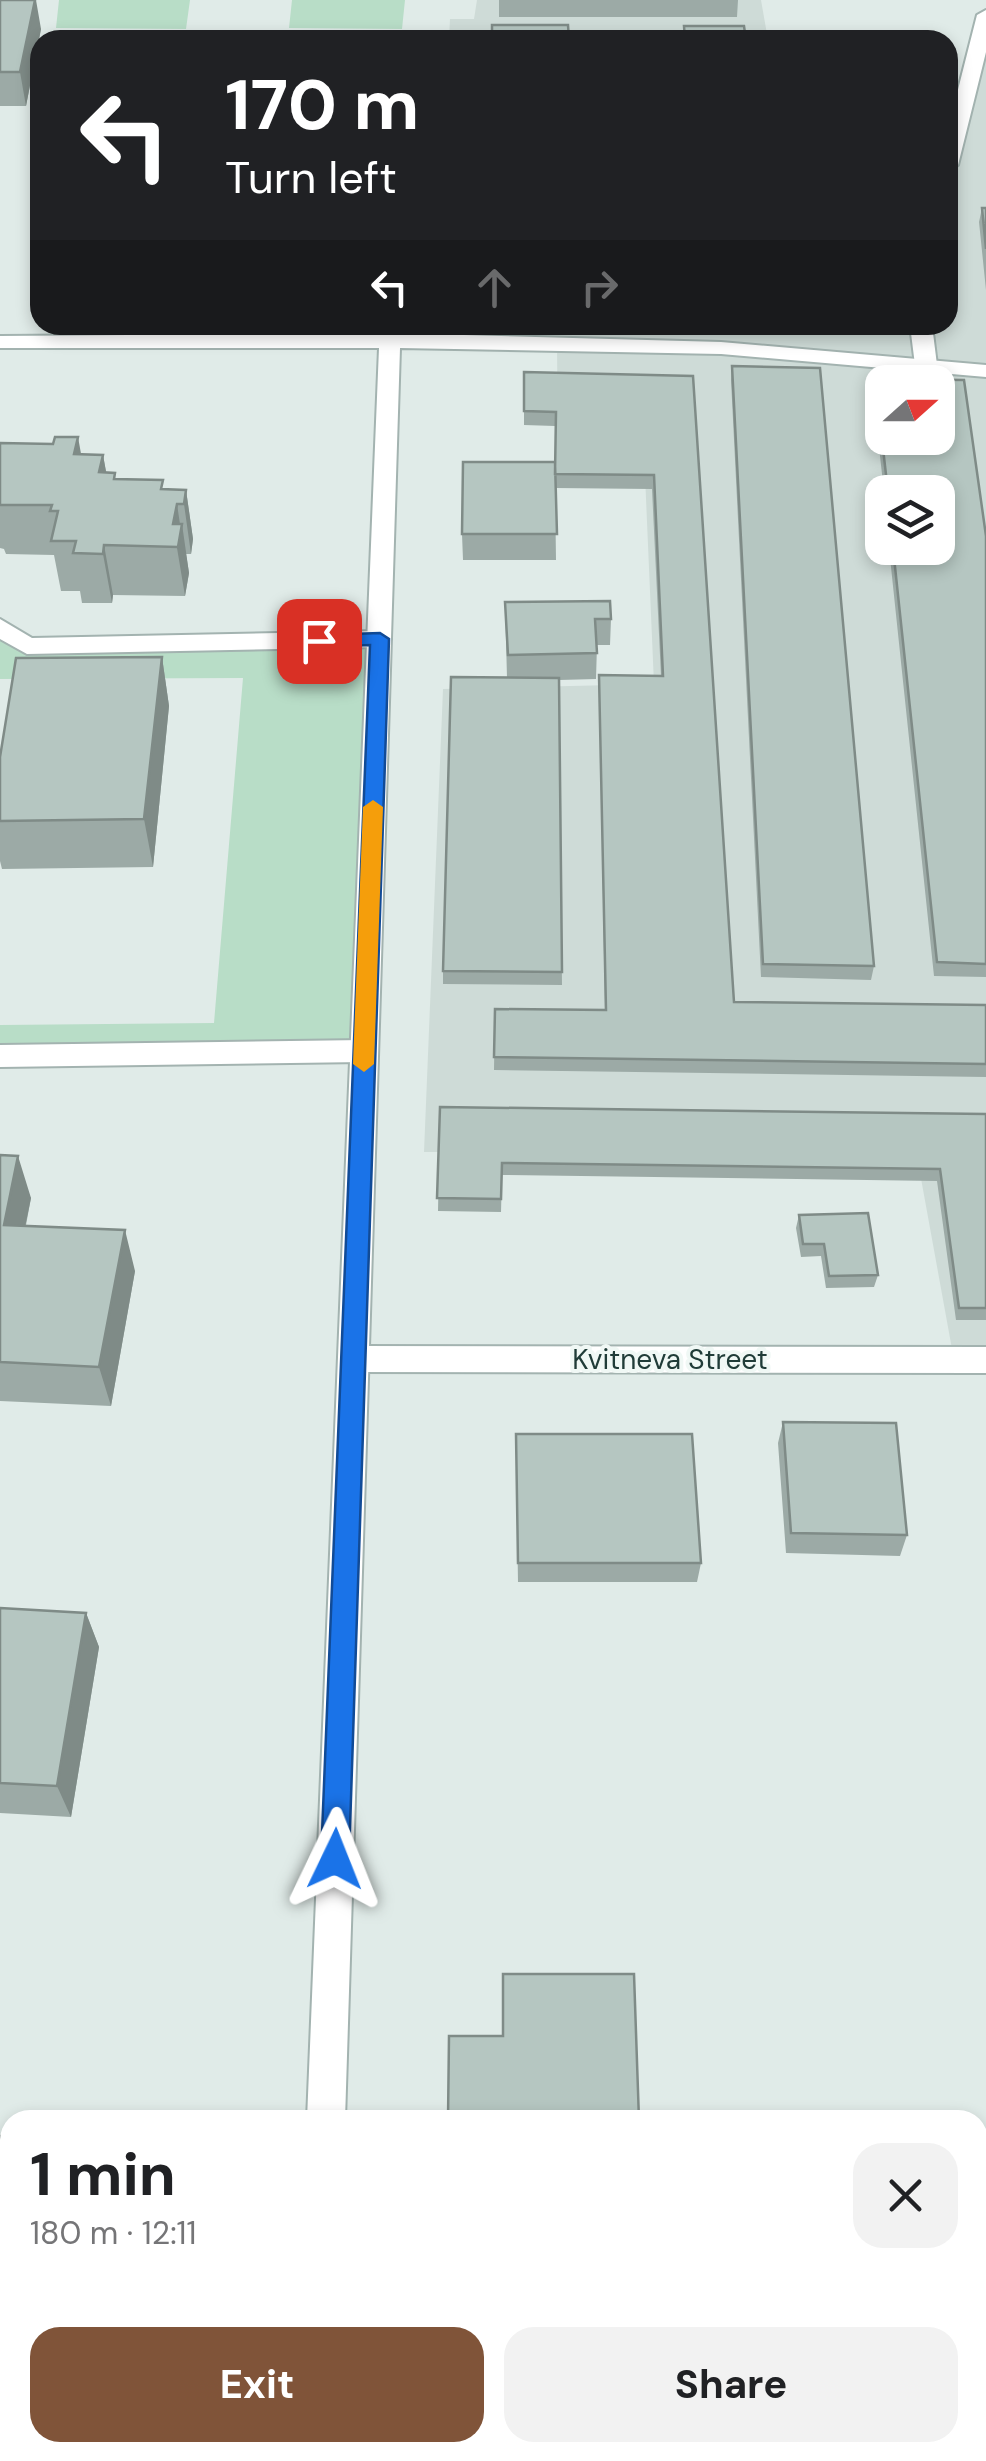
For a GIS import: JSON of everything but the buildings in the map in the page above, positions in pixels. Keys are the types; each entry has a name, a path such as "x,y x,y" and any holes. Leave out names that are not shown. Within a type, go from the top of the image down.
{"street":[{"path":"958,126 986,15"},
{"path":"0,342 390,339 723,348 926,365 923,335"},
{"path":"326,2110 390,339"},
{"path":"955,368 986,371"},
{"path":"0,627 26,646 380,639"},
{"path":"0,1056 364,1051"},
{"name":"Kvitneva Street","path":"355,1359 986,1360"}],"shaded area":[{"path":"477,0 761,0 766,30 449,30 450,19 474,19"},
{"path":"986,15 986,1360 954,1360 916,1151 424,1152 443,689 654,684 644,452 558,453 557,345 478,344 479,335 958,335 958,126"}],"green space":[{"path":"59,0 190,0 186,29 56,28"},
{"path":"292,0 405,0 402,29 289,28"},
{"path":"0,627 27,646 379,639 364,1051 0,1056 0,1025 214,1023 243,678 0,679"}],"slow traffic":[{"path":"364,1064 373,807"}],"route":[{"path":"319,641 380,639 335,1859"}]}
